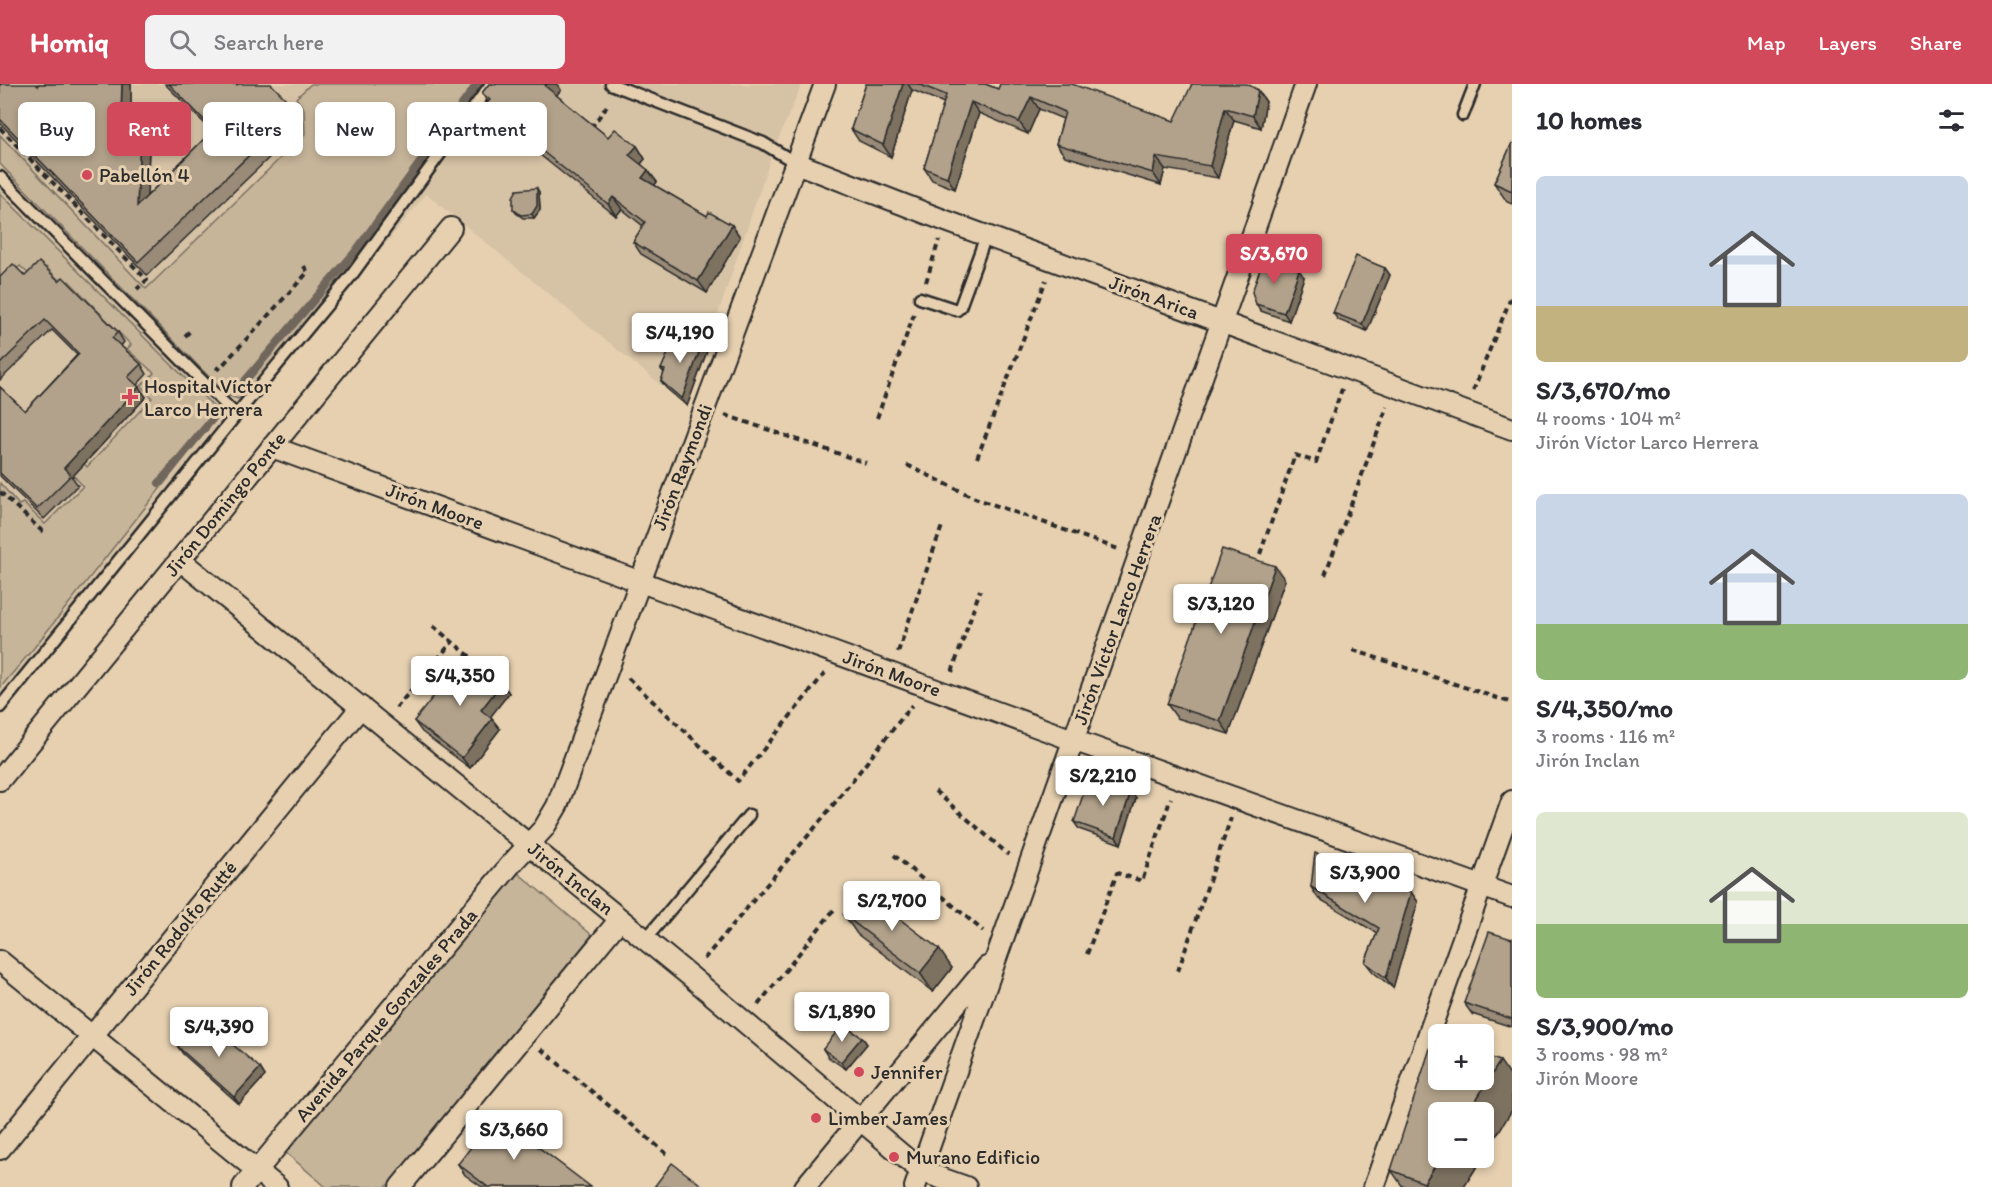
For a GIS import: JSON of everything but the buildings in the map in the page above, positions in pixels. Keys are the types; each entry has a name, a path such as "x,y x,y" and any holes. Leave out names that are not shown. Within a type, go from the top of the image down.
{"street":[{"name":"Jirón Raymondi","path":"529,844 544,828 557,806 825,84"},
{"name":"Jirón Víctor Larco Herrera","path":"918,1179 1306,84"},
{"name":"Jirón Arica","path":"796,163 986,236 1512,429"},
{"name":"Jirón Domingo Ponte","path":"0,780 451,228"},
{"name":"Jirón Moore","path":"272,447 1073,740 1512,897"},
{"name":"Jirón Inclan","path":"180,560 690,975 861,1119 918,1179 966,1187"},
{"name":"Jirón Rodolfo Rutté","path":"0,1149 361,707"},
{"path":"1374,1187 1512,801"},
{"name":"Avenida Parque Gonzales Prada","path":"243,1187 529,844"},
{"path":"400,1187 620,919"},
{"path":"805,1187 999,951"},
{"path":"0,961 277,1187"}],"lane":[{"path":"0,707 351,276 491,84"},
{"path":"1463,115 1475,84"},
{"path":"616,86 763,143 796,163"},
{"path":"0,177 236,415"},
{"path":"920,298 957,310 986,236"},
{"path":"645,940 749,815"}],"path":[{"path":"591,128 616,86"},
{"path":"0,128 14,139 147,280"},
{"path":"877,418 946,221"},
{"path":"977,458 1054,260"},
{"path":"210,361 219,369 309,272 303,265"},
{"path":"1465,412 1512,295"},
{"path":"171,350 192,329"},
{"path":"1260,554 1295,455 1316,462 1349,369"},
{"path":"1325,575 1395,386"},
{"path":"704,408 866,463"},
{"path":"907,465 975,498 1139,556"},
{"path":"0,492 43,532"},
{"path":"890,673 942,526"},
{"path":"690,975 936,690 980,590"},
{"path":"433,626 472,658"},
{"path":"382,725 452,642"},
{"path":"1353,650 1512,704"},
{"path":"610,662 738,781 840,654"},
{"path":"1087,954 1117,873 1142,881 1178,778"},
{"path":"934,791 1027,870"},
{"path":"1178,970 1238,799"},
{"path":"894,855 999,951"},
{"path":"745,1022 836,907"},
{"path":"840,1030 862,1005"},
{"path":"525,1035 667,1154"}],"shaded area":[{"name":"Hospital Víctor Larco Herrera","path":"0,84 802,84 773,151 687,406 426,194 0,718"},
{"path":"311,84 485,84 472,102 407,102 407,156 432,156 373,235 249,392 238,399 227,395 0,164 0,135 146,289 282,156 303,156 304,109 303,102 299,102 296,98"},
{"path":"0,193 220,413 0,688 0,483 19,505 23,503 45,524 83,486 63,464 74,452 87,467 152,398 141,386 154,373 127,349 131,345 69,281 64,285 46,267 33,278 20,266 0,284"},
{"path":"518,873 592,935 386,1187 326,1187 285,1152"}],"waterway":[{"path":"243,383 355,252 477,84"},
{"path":"159,483 215,416"}],"place":[{"name":"Pabellón 4","path":"87,175"},
{"name":"Hospital Víctor Larco Herrera","path":"130,397"},
{"name":"Jennifer","path":"859,1072"},
{"name":"Limber James","path":"816,1118"},
{"name":"Murano Edificio","path":"894,1157"}]}
